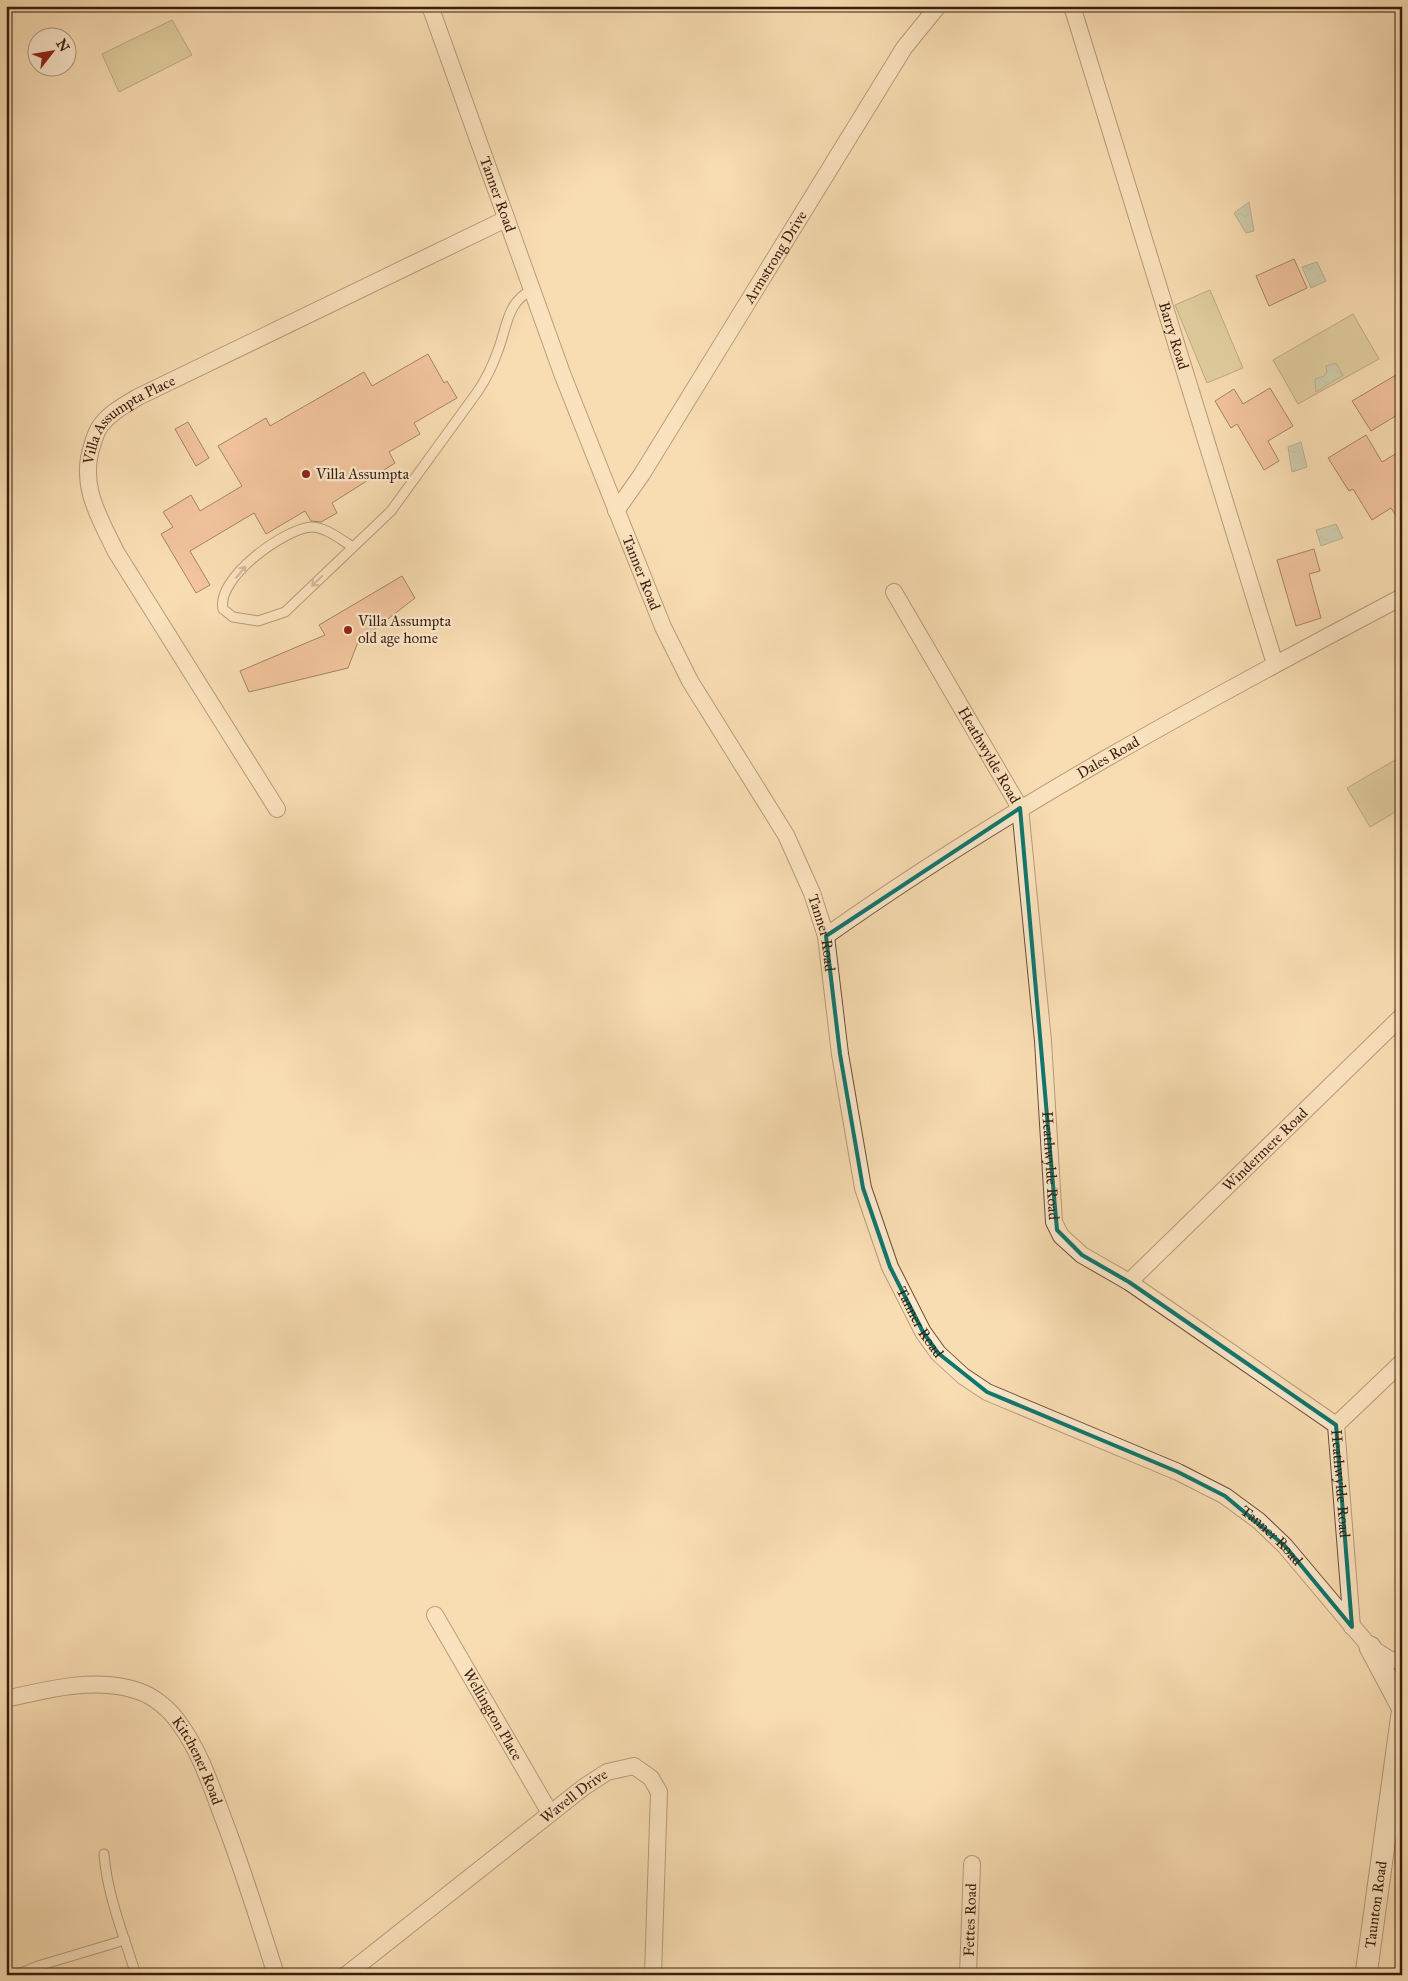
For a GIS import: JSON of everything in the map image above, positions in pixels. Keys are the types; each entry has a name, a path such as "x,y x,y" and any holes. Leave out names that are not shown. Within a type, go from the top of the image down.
{"street":[{"name":"Armstrong Drive","path":"616,511 642,474 904,48 938,6"},
{"name":"Barry Road","path":"1072,6 1275,664"},
{"name":"Tanner Road","path":"436,10 506,219 532,290 616,511 674,652 786,835 812,893 826,936 840,1054 863,1188 890,1267 923,1332 938,1353 963,1376 987,1392 1178,1472 1225,1496 1259,1521 1285,1546 1370,1647 1389,1659 1402,1662"},
{"name":"Villa Assumpta Place","path":"277,809 116,552 96,510 89,487 86,463 93,442 100,426 113,413 138,397 506,219"},
{"name":"Heathwylde Road","path":"894,592 1020,808 1042,1031 1054,1222 1067,1243 1082,1255 1129,1282 1336,1425 1352,1627"},
{"name":"Dales Road","path":"826,936 911,876 1020,808 1275,664 1402,597"},
{"name":"Windermere Road","path":"1129,1282 1402,1016"},
{"path":"1336,1425 1402,1362"},
{"name":"Wellington Place","path":"435,1615 550,1813"},
{"path":"1370,1647 1402,1706"},
{"name":"Kitchener Road","path":"6,1698 34,1692 106,1684 142,1692 165,1707 179,1723 204,1765 248,1886 276,1975"},
{"name":"Taunton Road","path":"1366,1975 1402,1714"},
{"name":"Wavell Drive","path":"346,1975 584,1787 607,1772 634,1766 651,1778 659,1792 660,1808 653,1975"},
{"name":"Fettes Road","path":"968,1975 972,1864"}],"lane":[{"path":"353,547 318,528 295,531 272,544 250,560 229,586 223,597 223,609 233,618 258,621 285,612 391,511 463,415 490,371 511,309 520,297 532,290"},
{"path":"104,1854 108,1880 136,1975"},
{"path":"16,1975 38,1966 125,1940"}],"highlighted area":[{"path":"1020,808 1057,1230 1082,1255 1129,1282 1336,1425 1352,1627 1285,1546 1225,1496 1178,1472 987,1392 938,1353 923,1332 890,1267 863,1188 840,1054 826,936"}],"shaded area":[{"path":"172,20 192,55 119,92 102,54"},
{"path":"1210,290 1243,368 1207,383 1175,305"},
{"path":"1353,314 1379,359 1298,404 1273,360"},
{"path":"1402,756 1402,808 1370,827 1347,788"}],"water":[{"path":"1249,202 1254,231 1246,233 1234,213"},
{"path":"1317,262 1326,281 1311,288 1302,267"},
{"path":"1336,363 1343,375 1316,392 1315,379 1324,376 1327,372 1326,366"},
{"path":"1301,442 1307,467 1292,472 1288,447"},
{"path":"1336,524 1343,538 1321,546 1316,530"}],"building":[{"path":"1294,259 1307,288 1269,306 1256,276"},
{"name":"Villa Assumpta","path":"428,354 444,383 447,381 457,398 414,423 420,434 389,452 395,463 332,503 337,513 321,522 311,521 305,511 266,534 254,513 190,551 210,585 196,593 161,534 173,527 163,512 191,495 200,511 242,486 218,446 266,418 270,426 364,372 372,386"},
{"path":"1396,375 1402,385 1402,412 1371,431 1352,401"},
{"path":"1270,388 1293,426 1268,441 1279,461 1264,470 1237,424 1231,428 1215,401 1234,389 1243,404"},
{"path":"188,422 209,458 196,466 175,429"},
{"path":"1366,435 1382,462 1397,453 1402,461 1402,525 1391,508 1372,520 1353,489 1349,491 1328,458"},
{"path":"1314,549 1320,571 1309,574 1321,618 1296,626 1277,560"},
{"name":"Villa Assumpta old age home","path":"402,576 415,598 358,642 348,668 249,692 240,671 325,635 319,625"}],"place":[{"name":"Villa Assumpta","path":"306,474"},
{"name":"Villa Assumpta old age home","path":"348,630"}]}
